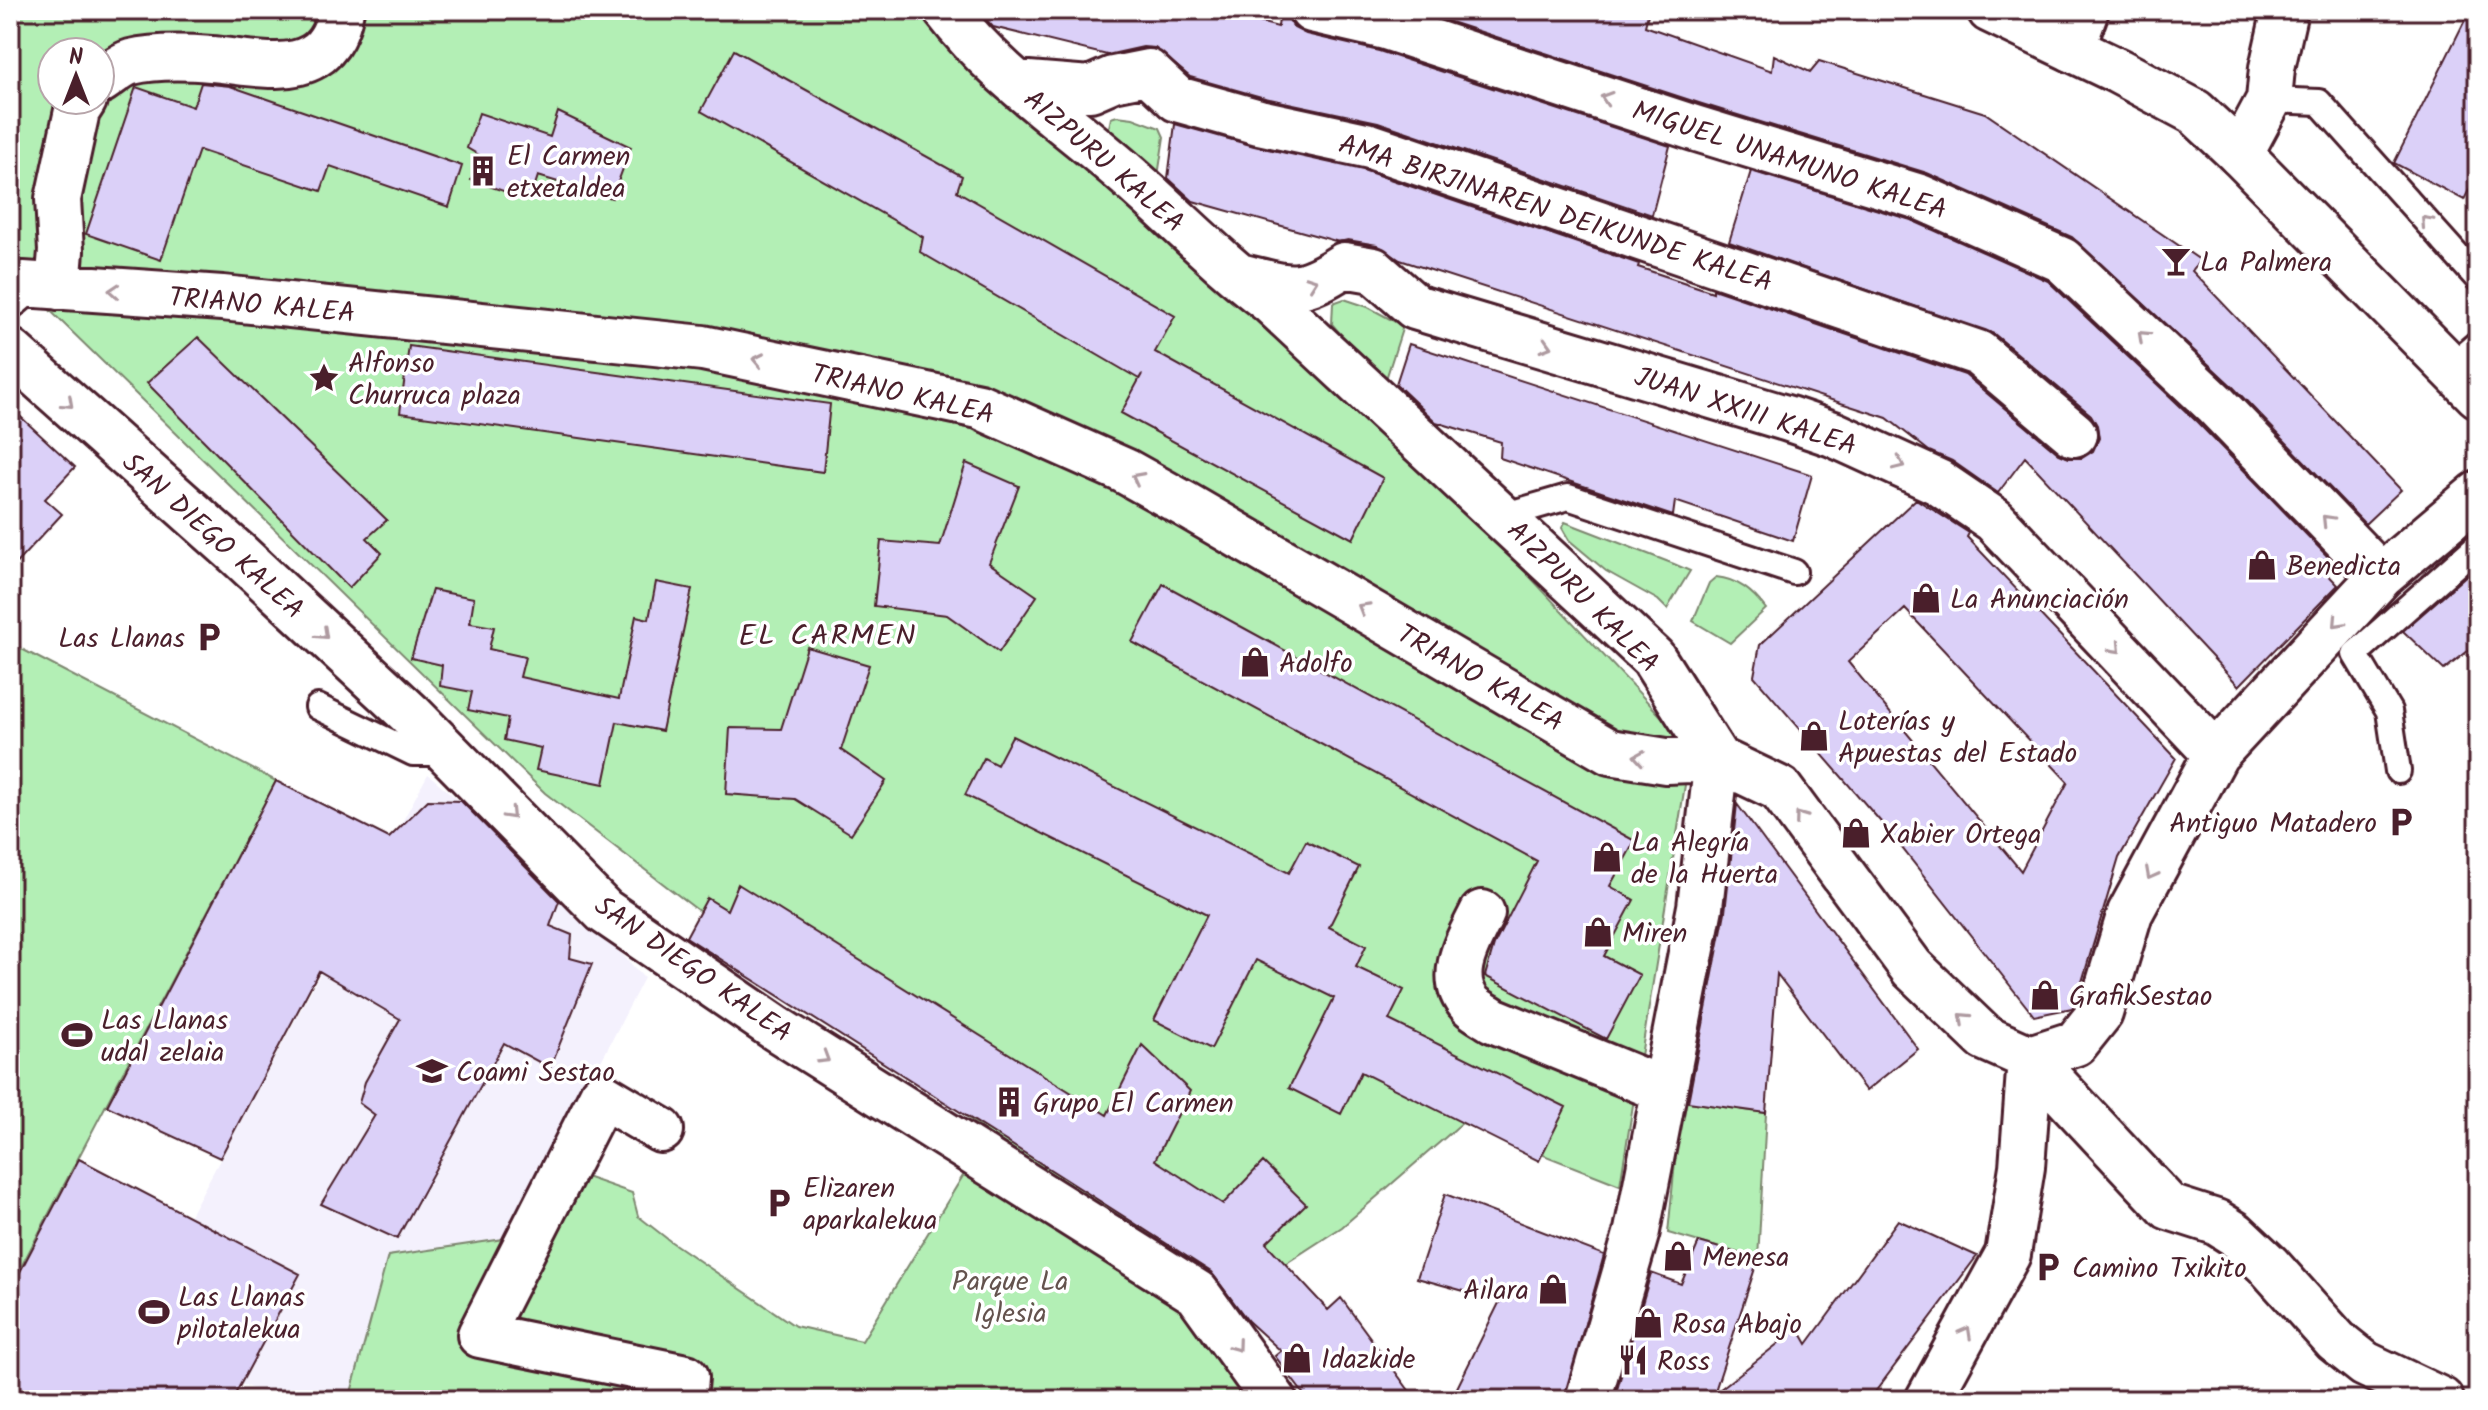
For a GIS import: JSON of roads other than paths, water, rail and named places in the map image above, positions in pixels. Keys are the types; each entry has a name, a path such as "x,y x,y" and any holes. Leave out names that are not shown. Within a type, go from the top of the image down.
{"street":[{"path":"116,71 128,63 158,58 291,64 315,56 332,37 341,10"},
{"name":"AIZPURU KALEA","path":"946,10 1016,83 1127,175 1236,276 1270,301 1653,658 1717,759"},
{"name":"MIGUEL UNAMUNO KALEA","path":"1312,10 1386,27 1694,128 1920,197 2062,260 2215,404 2381,576"},
{"path":"1990,10 2079,29 2195,112 2469,368"},
{"path":"2240,154 2269,100 2272,68 2285,10"},
{"name":"AMA BIRJINAREN DEIKUNDE KALEA","path":"1016,83 1090,89 1113,79 1148,72 1177,99 1259,122 1370,146 1978,353 2074,434"},
{"path":"58,287 61,251 58,199 76,116"},
{"name":"JUAN XXIII KALEA","path":"1236,276 1289,288 1316,283 1344,265 1373,270 1415,307 1789,419 1833,434 1938,482 1994,520 2216,754"},
{"name":"TRIANO KALEA","path":"10,295 23,284 222,298 703,348 979,406 1125,471 1610,752 1666,761 1717,759"},
{"name":"SAN DIEGO KALEA","path":"10,351 238,554 451,753 604,911 777,1029 1197,1293 1274,1400"},
{"path":"2030,1058 2076,1043 2100,1013 2130,913 2216,754 2381,576 2478,494"},
{"path":"1588,1400 1637,1231 1700,907 1717,759 1780,789 1912,968 1985,1038 2030,1058 2169,1207 2216,1222 2235,1234 2346,1349 2365,1364 2441,1400"},
{"path":"1482,913 1463,952 1459,972 1462,989 1471,1005 1493,1020 1664,1090"},
{"path":"1928,1400 2008,1254 2022,1167 2030,1058"},
{"path":"661,1130 602,1095 480,1335 686,1377 684,1400"}],"lane":[{"path":"2269,100 2319,102 2478,279"},
{"path":"1502,516 1568,497 1794,572"},
{"path":"2398,771 2389,711 2355,654 2478,545"},
{"path":"318,707 413,753 451,753"}],"place":[{"name":"El Carmen etxetaldea","path":"483,171"},
{"name":"La Palmera","path":"2176,261"},
{"name":"Alfonso Churruca plaza","path":"324,378"},
{"name":"Benedicta","path":"2262,565"},
{"name":"La Anunciación","path":"1926,598"},
{"name":"Las Llanas","path":"209,637"},
{"name":"Adolfo","path":"1255,662"},
{"name":"Loterías y Apuestas del Estado","path":"1814,736"},
{"name":"Antiguo Matadero","path":"2401,822"},
{"name":"Xabier Ortega","path":"1856,833"},
{"name":"La Alegría de la Huerta","path":"1607,857"},
{"name":"Miren","path":"1598,932"},
{"name":"GrafikSestao","path":"2045,995"},
{"name":"Las Llanas udal zelaia","path":"77,1035"},
{"name":"Coami Sestao","path":"432,1071"},
{"name":"Grupo El Carmen","path":"1009,1102"},
{"name":"Elizaren aparkalekua","path":"779,1203"},
{"name":"Menesa","path":"1678,1256"},
{"name":"Camino Txikito","path":"2048,1267"},
{"name":"Ailara","path":"1553,1289"},
{"name":"Las Llanas pilotalekua","path":"154,1312"},
{"name":"Rosa Abajo","path":"1648,1323"},
{"name":"Idazkide","path":"1297,1358"},
{"name":"Ross","path":"1633,1360"}],"district":[{"name":"EL CARMEN","path":"828,635"}],"park label":[{"name":"Parque La Iglesia","path":"1010,1296"}]}
